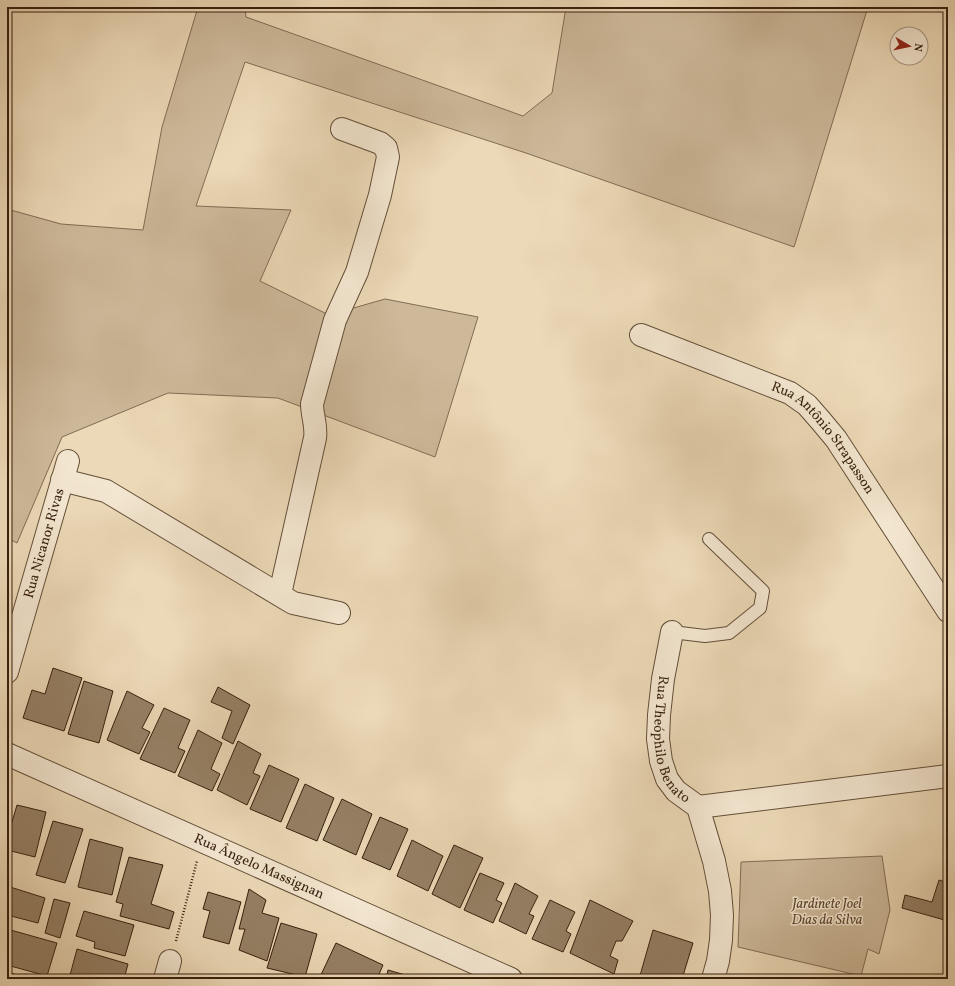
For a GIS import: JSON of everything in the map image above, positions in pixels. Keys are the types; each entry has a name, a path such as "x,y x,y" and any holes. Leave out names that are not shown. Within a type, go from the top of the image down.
{"street":[{"path":"339,613 293,603 280,594 316,438 317,431 312,404 334,320 357,272 380,195 388,157 386,148 380,142 342,129"},
{"name":"Rua Antônio Strapasson","path":"641,335 790,393 807,406 821,420 836,439 948,611"},
{"name":"Rua Nicanor Rivas","path":"7,672 65,471 106,491 280,594"},
{"name":"Rua Theóphilo Benato","path":"672,632 663,679 658,739 661,761 667,779 676,791 698,807 714,861 720,891 722,915 720,947 714,979"},
{"name":"Rua Ângelo Massignan","path":"7,754 511,979"},
{"path":"698,807 948,776"}],"lane":[{"path":"672,632 705,636 729,633 760,608 763,591 709,539"}],"path":[{"path":"168,970 202,841"}],"green space":[{"path":"198,7 245,7 246,17 523,116 552,93 566,7 788,7 799,11 800,7 868,7 794,247 526,153 245,62 196,206 291,210 260,281 329,315 385,299 478,317 435,457 278,398 168,393 62,437 17,543 7,538 7,209 61,224 143,230 162,127"},
{"name":"Jardinete Joel Dias da Silva","path":"882,856 890,910 879,954 868,949 861,976 738,947 741,862"}],"building":[{"path":"53,668 82,678 64,731 23,718 32,690 45,694"},
{"path":"84,681 113,691 99,743 68,734"},
{"path":"218,687 250,705 233,744 222,738 232,711 211,702"},
{"path":"127,691 154,705 142,728 150,732 139,754 107,740"},
{"path":"164,708 190,720 178,748 185,751 175,773 140,759"},
{"path":"198,730 222,743 211,769 220,774 212,791 178,776"},
{"path":"238,741 261,754 253,773 260,776 247,805 217,790"},
{"path":"269,765 299,779 281,822 250,809"},
{"path":"305,784 334,798 317,841 286,828"},
{"path":"342,799 372,814 356,855 323,840"},
{"path":"17,805 46,812 35,857 7,850 7,839"},
{"path":"380,817 408,829 390,870 362,858"},
{"path":"53,821 83,829 65,883 36,875"},
{"path":"90,839 123,848 112,895 78,887"},
{"path":"412,840 443,856 428,891 397,876"},
{"path":"454,845 483,858 460,908 432,894"},
{"path":"129,857 163,865 151,904 174,912 169,929 120,916 123,904 116,902"},
{"path":"480,873 504,883 496,900 502,903 493,923 464,910"},
{"path":"939,880 948,883 948,921 902,908 905,895 932,902"},
{"path":"515,883 538,896 529,914 534,916 526,934 499,921"},
{"path":"7,886 45,898 38,923 11,916 7,926"},
{"path":"249,889 266,900 262,913 279,918 267,961 239,950 245,929 239,929"},
{"path":"208,892 241,902 229,944 203,937 210,911 203,909"},
{"path":"54,899 70,903 60,938 45,933"},
{"path":"550,900 575,912 566,931 571,934 563,952 532,939"},
{"path":"590,900 633,921 622,941 616,941 610,956 618,960 614,974 570,953"},
{"path":"84,911 134,925 125,956 94,948 95,942 76,936"},
{"path":"281,923 317,934 305,977 267,968"},
{"path":"7,929 57,943 47,976 7,965"},
{"path":"653,930 693,943 682,979 639,979"},
{"path":"336,943 383,965 377,979 319,979"},
{"path":"77,949 128,964 124,979 69,979"},
{"path":"388,970 419,979 386,979"},
{"path":"7,972 17,975 16,979 7,979"},
{"path":"25,974 43,979 24,979"}]}
